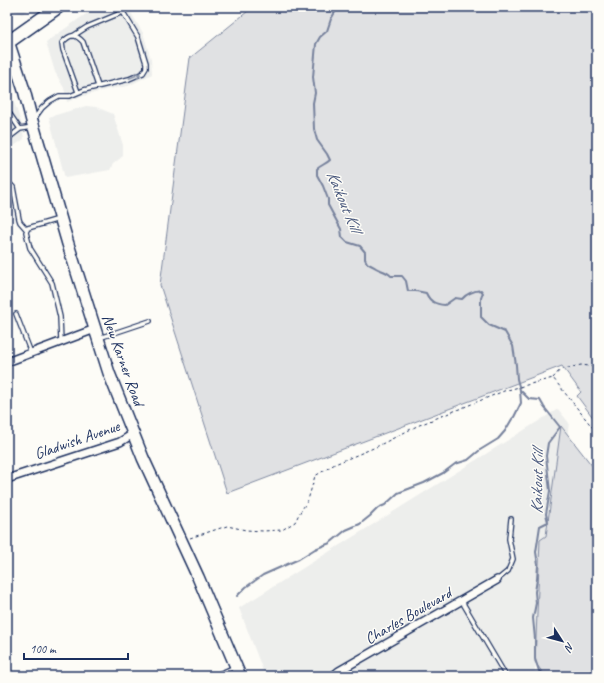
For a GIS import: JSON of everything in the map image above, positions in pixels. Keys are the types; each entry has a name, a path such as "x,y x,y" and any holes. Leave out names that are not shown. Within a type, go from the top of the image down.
{"main road":[{"path":"8,41 58,7"},
{"name":"New Karner Road","path":"8,41 24,90 68,244 109,373 133,434 213,610 238,672"}],"street":[{"path":"7,362 30,352 61,342 96,334"},
{"name":"Gladwish Avenue","path":"7,479 120,442 133,434"},
{"name":"Charles Boulevard","path":"333,676 339,671 463,601 497,580"}],"lane":[{"path":"7,139 20,129 33,124 42,108 59,96 70,96 84,90 128,79 143,73 146,68 146,63 138,37 120,7"},
{"path":"78,92 63,50 62,43 66,39 87,27 123,12"},
{"path":"73,36 78,37 83,42 98,86"},
{"path":"7,110 20,129"},
{"path":"7,182 13,187 19,219 27,230 26,232 30,248 52,283 60,317 61,342"},
{"path":"27,230 28,228 61,219"},
{"path":"16,314 30,352"},
{"path":"96,334 150,320"},
{"path":"497,580 508,572 513,559 509,539 511,519"},
{"path":"463,601 506,676"},
{"path":"214,676 238,672"}],"path":[{"path":"182,541 228,526 263,532 282,530 295,522 308,500 314,476 335,464 376,447 424,423 504,391 553,378 560,370 580,365 597,366"},
{"path":"553,378 597,433"},
{"path":"597,386 594,393 597,395"}],"shaded area":[{"path":"11,7 32,7 22,14"},
{"path":"96,7 126,7 143,33 151,59 152,74 128,86 109,89 67,102 64,88 55,72 46,42"},
{"path":"253,7 597,7 597,423 577,396 581,392 562,366 227,493 160,285 190,58"},
{"path":"7,82 22,125 24,139 7,151"},
{"path":"86,106 96,107 113,114 123,145 123,156 113,164 110,170 65,178 49,117"},
{"path":"558,409 569,423 534,676 265,676 239,608"},
{"path":"561,426 597,472 597,676 545,676 535,662 540,540 546,536"}],"waterway":[{"name":"Kaikout Kill","path":"338,7 331,19 327,31 320,37 316,44 313,77 315,93 313,103 314,129 317,140 330,160 317,169 317,175 328,199 328,205 341,229 342,237 347,242 360,246 365,252 365,259 367,263 388,273 391,276 402,276 406,281 408,291 426,293 429,299 436,303 445,305 455,298 462,299 470,293 481,290 483,293 481,298 481,317 489,325 505,332 513,346 517,379 520,390 529,399 540,400 560,427 548,443 546,456 550,491 546,514 548,522 540,526 536,552 538,565 535,592 536,603 533,618 535,659 539,671 549,676"},
{"path":"237,596 246,587 263,575 330,543 346,530 360,524 398,493 424,483 443,473 455,464 468,460 480,450 498,439 514,417 521,403 520,390"}]}
